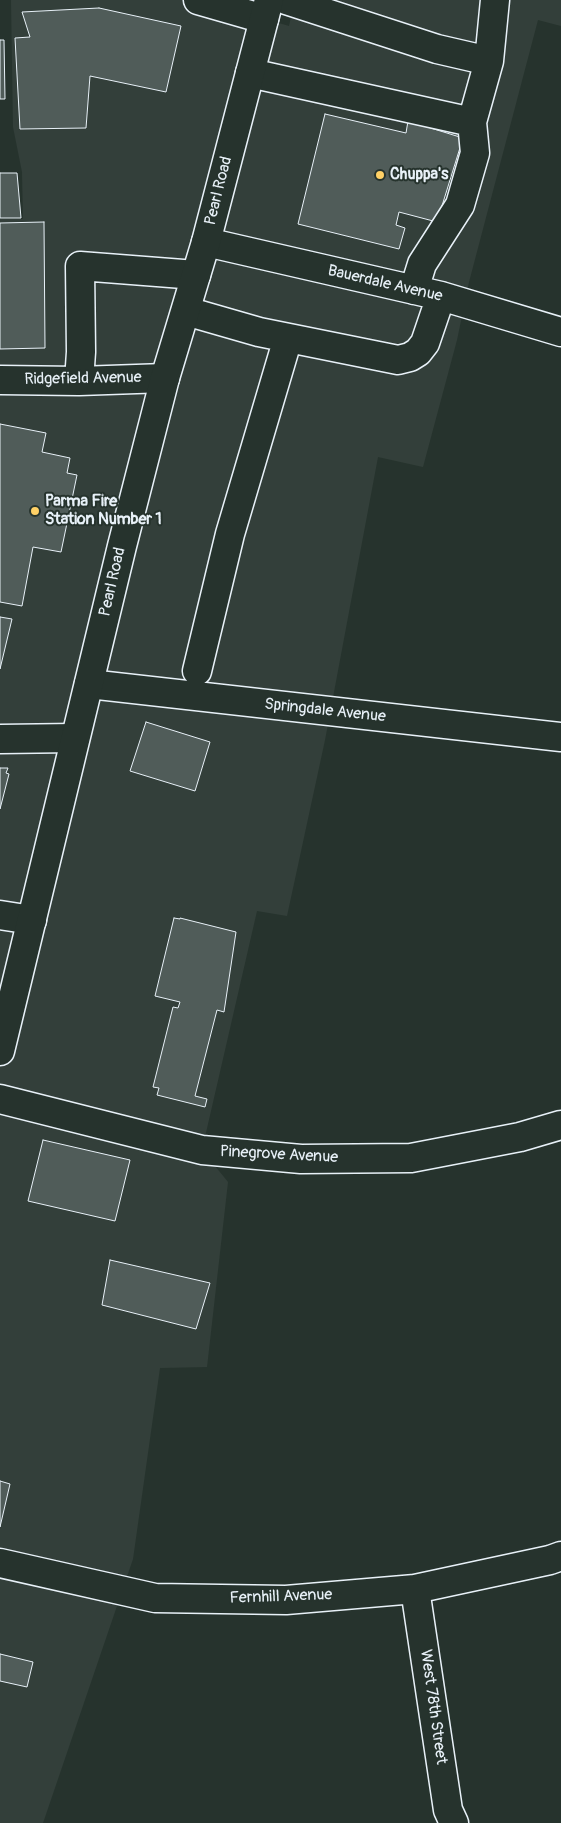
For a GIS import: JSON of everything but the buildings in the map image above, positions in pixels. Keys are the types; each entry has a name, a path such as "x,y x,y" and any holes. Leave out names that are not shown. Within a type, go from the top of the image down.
{"street":[{"path":"198,0 266,10"},
{"path":"286,0 437,49 489,61"},
{"path":"414,290 422,264 460,204 475,153 472,122 489,61 488,2"},
{"name":"Pearl Road","path":"0,1052 122,546 165,378 206,242 266,10"},
{"path":"250,73 472,122"},
{"name":"Bauerdale Avenue","path":"206,242 441,296 561,332"},
{"path":"80,381 80,266 196,275"},
{"path":"186,311 259,332 398,360 410,357 418,352 425,342 441,296"},
{"path":"197,670 230,534 288,338"},
{"name":"Ridgefield Avenue","path":"0,380 80,381 114,378 165,378"},
{"name":"Springdale Avenue","path":"89,684 561,737"},
{"path":"0,739 75,738"},
{"path":"0,915 32,920"},
{"name":"Pinegrove Avenue","path":"0,1099 202,1150 301,1159 411,1158 520,1137 561,1125"},
{"name":"Fernhill Avenue","path":"0,1562 154,1598 286,1600 416,1589 561,1556"},
{"name":"West 78th Street","path":"416,1589 448,1810 454,1823"}],"shaded area":[{"path":"11,0 199,0 289,26 295,0 561,0 561,26 538,20 469,282 457,340 423,467 378,457 325,740 287,916 257,911 202,1150 228,1182 207,1367 160,1368 133,1559 43,1823 0,1823 0,219 23,219 22,172 13,127"}],"place":[{"name":"Chuppa's","path":"380,175"},
{"name":"Parma Fire Station Number 1","path":"35,511"}]}
